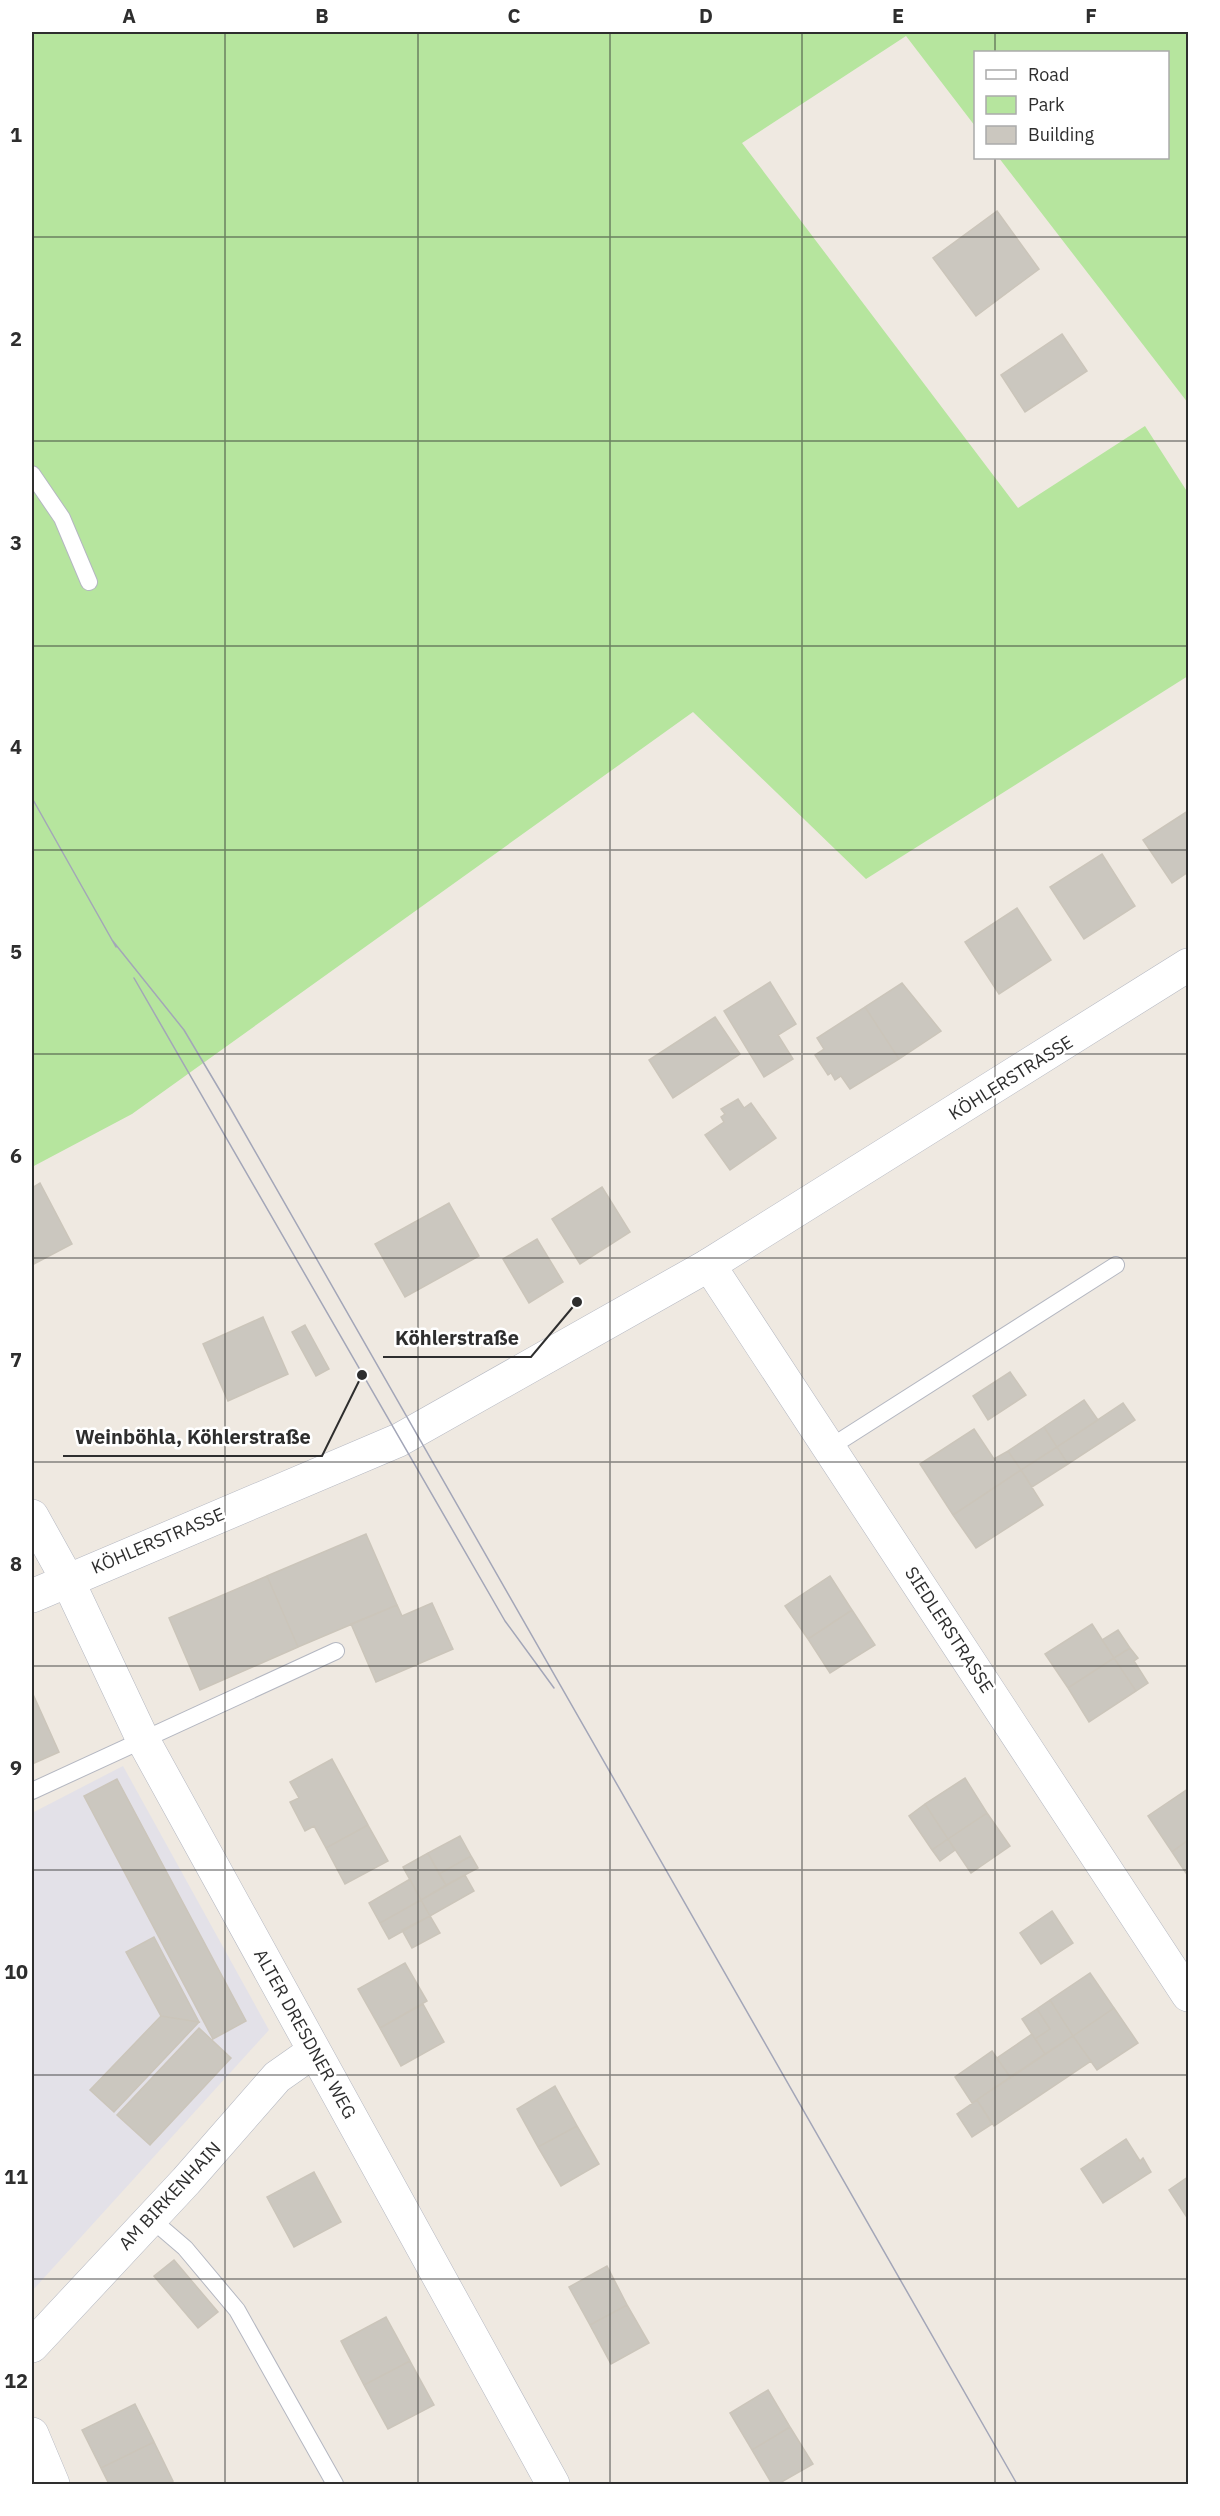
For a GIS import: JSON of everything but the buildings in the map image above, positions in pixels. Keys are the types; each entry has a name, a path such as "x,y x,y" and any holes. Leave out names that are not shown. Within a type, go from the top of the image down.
{"street":[{"name":"KÖHLERSTRASSE","path":"32,1596 67,1579 399,1440 709,1265 1188,965"},
{"name":"SIEDLERSTRASSE","path":"709,1265 1188,1995"},
{"name":"ALTER DRESDNER WEG","path":"32,1516 67,1579 142,1738 553,2484"},
{"name":"AM BIRKENHAIN","path":"32,2346 186,2181 277,2076 314,2051"},
{"path":"32,2434 53,2484"}],"lane":[{"path":"32,474 62,518 89,582"},
{"path":"829,1448 1116,1265"},
{"path":"32,1791 142,1738 336,1651"},
{"path":"150,2218 185,2248 237,2310 335,2484"}],"shaded area":[{"path":"123,1766 269,2030 32,2291 32,1813"}],"green space":[{"path":"32,32 1188,32 1188,403 1000,159 1169,159 1169,51 974,51 974,125 906,36 742,143 1018,508 1145,426 1188,493 1188,676 866,879 693,712 132,1114 32,1167"}],"tram line":[{"path":"32,798 116,947"},
{"path":"112,940 184,1030 228,1104 1017,2484"},
{"path":"134,978 505,1621 554,1688"}],"place":[{"name":"Köhlerstraße","path":"577,1302"},
{"name":"Weinböhla, Köhlerstraße","path":"362,1375"}]}
